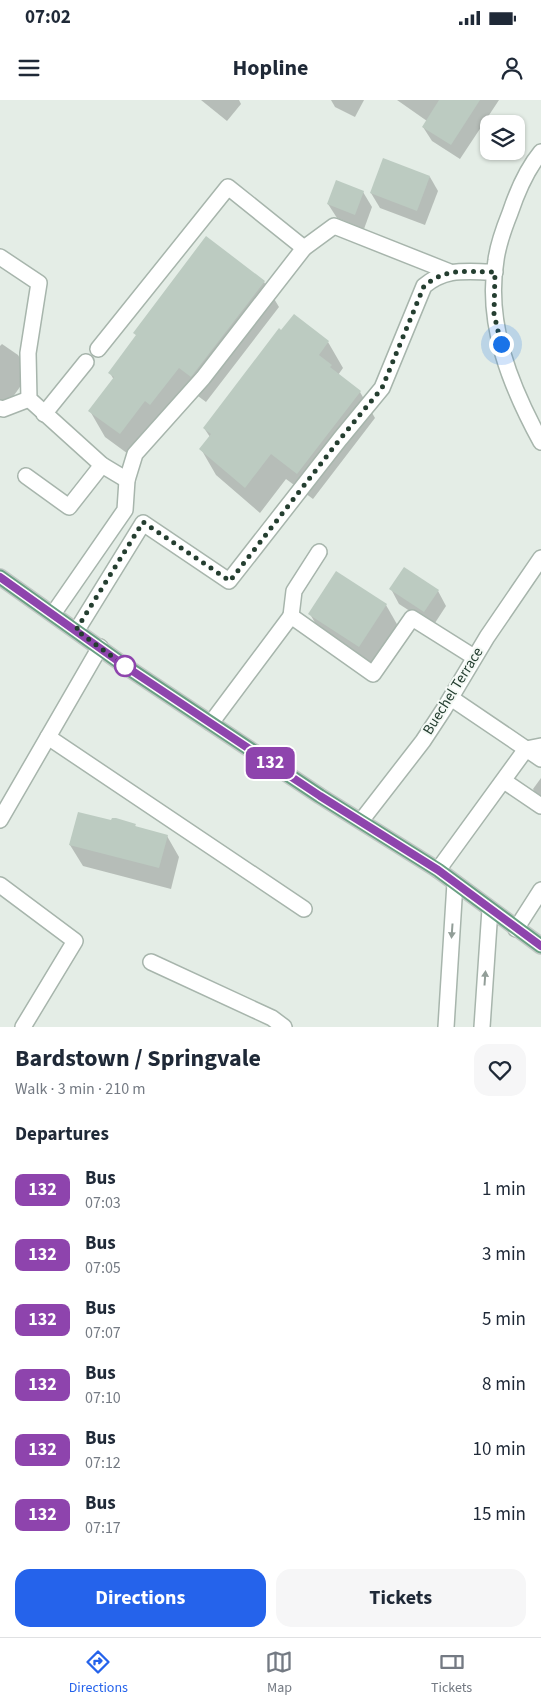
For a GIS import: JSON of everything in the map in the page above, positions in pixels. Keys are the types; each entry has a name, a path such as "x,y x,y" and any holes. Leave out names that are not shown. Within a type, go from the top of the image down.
{"main road":[{"path":"0,577 125,666 360,822 438,870 541,946"}],"street":[{"path":"541,152 516,195 501,236 495,272 494,314 504,359 515,390 541,442"},
{"path":"98,349 228,187 304,248"},
{"path":"53,614 125,510 127,480 135,454 203,378 304,248 334,226 450,272"},
{"path":"0,256 39,283 28,353 29,400 102,465 127,480"},
{"path":"125,510 230,581 382,388 424,286 434,278 450,272 495,272"},
{"path":"44,414 86,362"},
{"path":"0,408 3,409 29,400"},
{"path":"26,476 69,507 102,465"},
{"path":"76,630 143,522"},
{"path":"211,723 291,616 294,591 319,552"},
{"name":"Buechel Terrace","path":"360,822 423,741 451,698 474,657 541,558"},
{"path":"291,616 373,674 412,618 474,657"},
{"path":"0,820 100,647"},
{"path":"451,698 541,759"},
{"path":"48,737 304,909"},
{"path":"438,870 526,749 541,746"},
{"path":"504,781 541,806"},
{"path":"446,1027 455,883"},
{"path":"0,885 74,941 23,1027"},
{"path":"516,929 541,890"},
{"path":"482,1027 490,909"},
{"path":"151,962 272,1018 284,1027"}],"building":[{"path":"439,100 480,100 451,145 422,127"},
{"path":"383,158 430,176 417,211 370,193"},
{"path":"336,180 364,191 355,215 327,204"},
{"path":"206,236 265,281 191,377 179,368 150,405 145,401 120,434 88,411 114,377 108,373 136,335 133,333"},
{"path":"294,314 329,341 319,355 332,365 330,367 361,391 297,474 271,454 245,488 199,449 211,434 203,428 279,328 281,330"},
{"path":"404,567 439,590 424,612 389,589"},
{"path":"336,571 387,604 359,647 308,614"},
{"path":"78,812 111,820 116,818 136,824 135,826 168,835 159,868 69,845"}],"bus line":[{"name":"132","path":"0,577 125,666 320,796 438,870 541,946"}],"route":[{"path":"125,666 76,630 143,522 230,581 382,388 424,286 434,278 450,272 495,272 493,288 494,314 501,344"}]}
